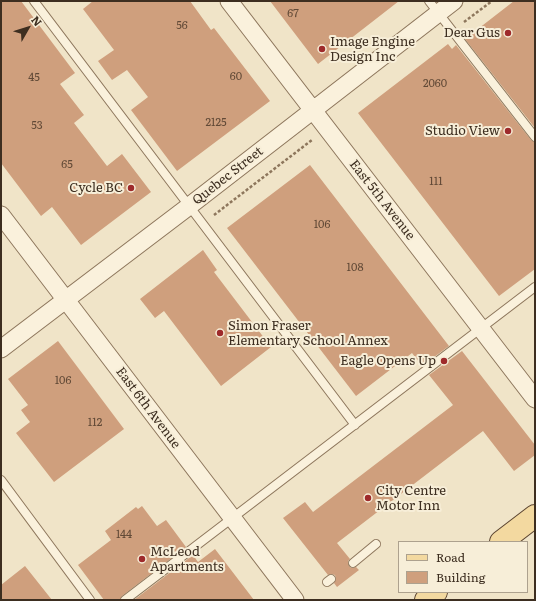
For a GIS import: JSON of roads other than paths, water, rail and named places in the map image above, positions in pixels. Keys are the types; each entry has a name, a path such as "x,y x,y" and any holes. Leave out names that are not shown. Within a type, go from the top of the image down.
{"main road":[{"path":"502,541 535,516"},
{"path":"426,600 435,593"}],"street":[{"name":"East 5th Avenue","path":"229,1 535,399"},
{"name":"Quebec Street","path":"1,349 313,111 434,7 454,1"},
{"name":"East 6th Avenue","path":"1,215 295,600"}],"lane":[{"path":"34,1 188,207 355,424"},
{"path":"434,7 535,137"},
{"path":"125,600 535,287"},
{"path":"1,480 90,600"},
{"path":"353,562 376,544"}],"place":[{"name":"Dear Gus","path":"508,33"},
{"name":"Image Engine Design Inc","path":"322,49"},
{"name":"Studio View","path":"508,131"},
{"name":"Cycle BC","path":"131,188"},
{"name":"Simon Fraser Elementary School Annex","path":"220,333"},
{"name":"Eagle Opens Up","path":"444,361"},
{"name":"City Centre Motor Inn","path":"368,498"},
{"name":"McLeod Apartments","path":"142,559"}]}
